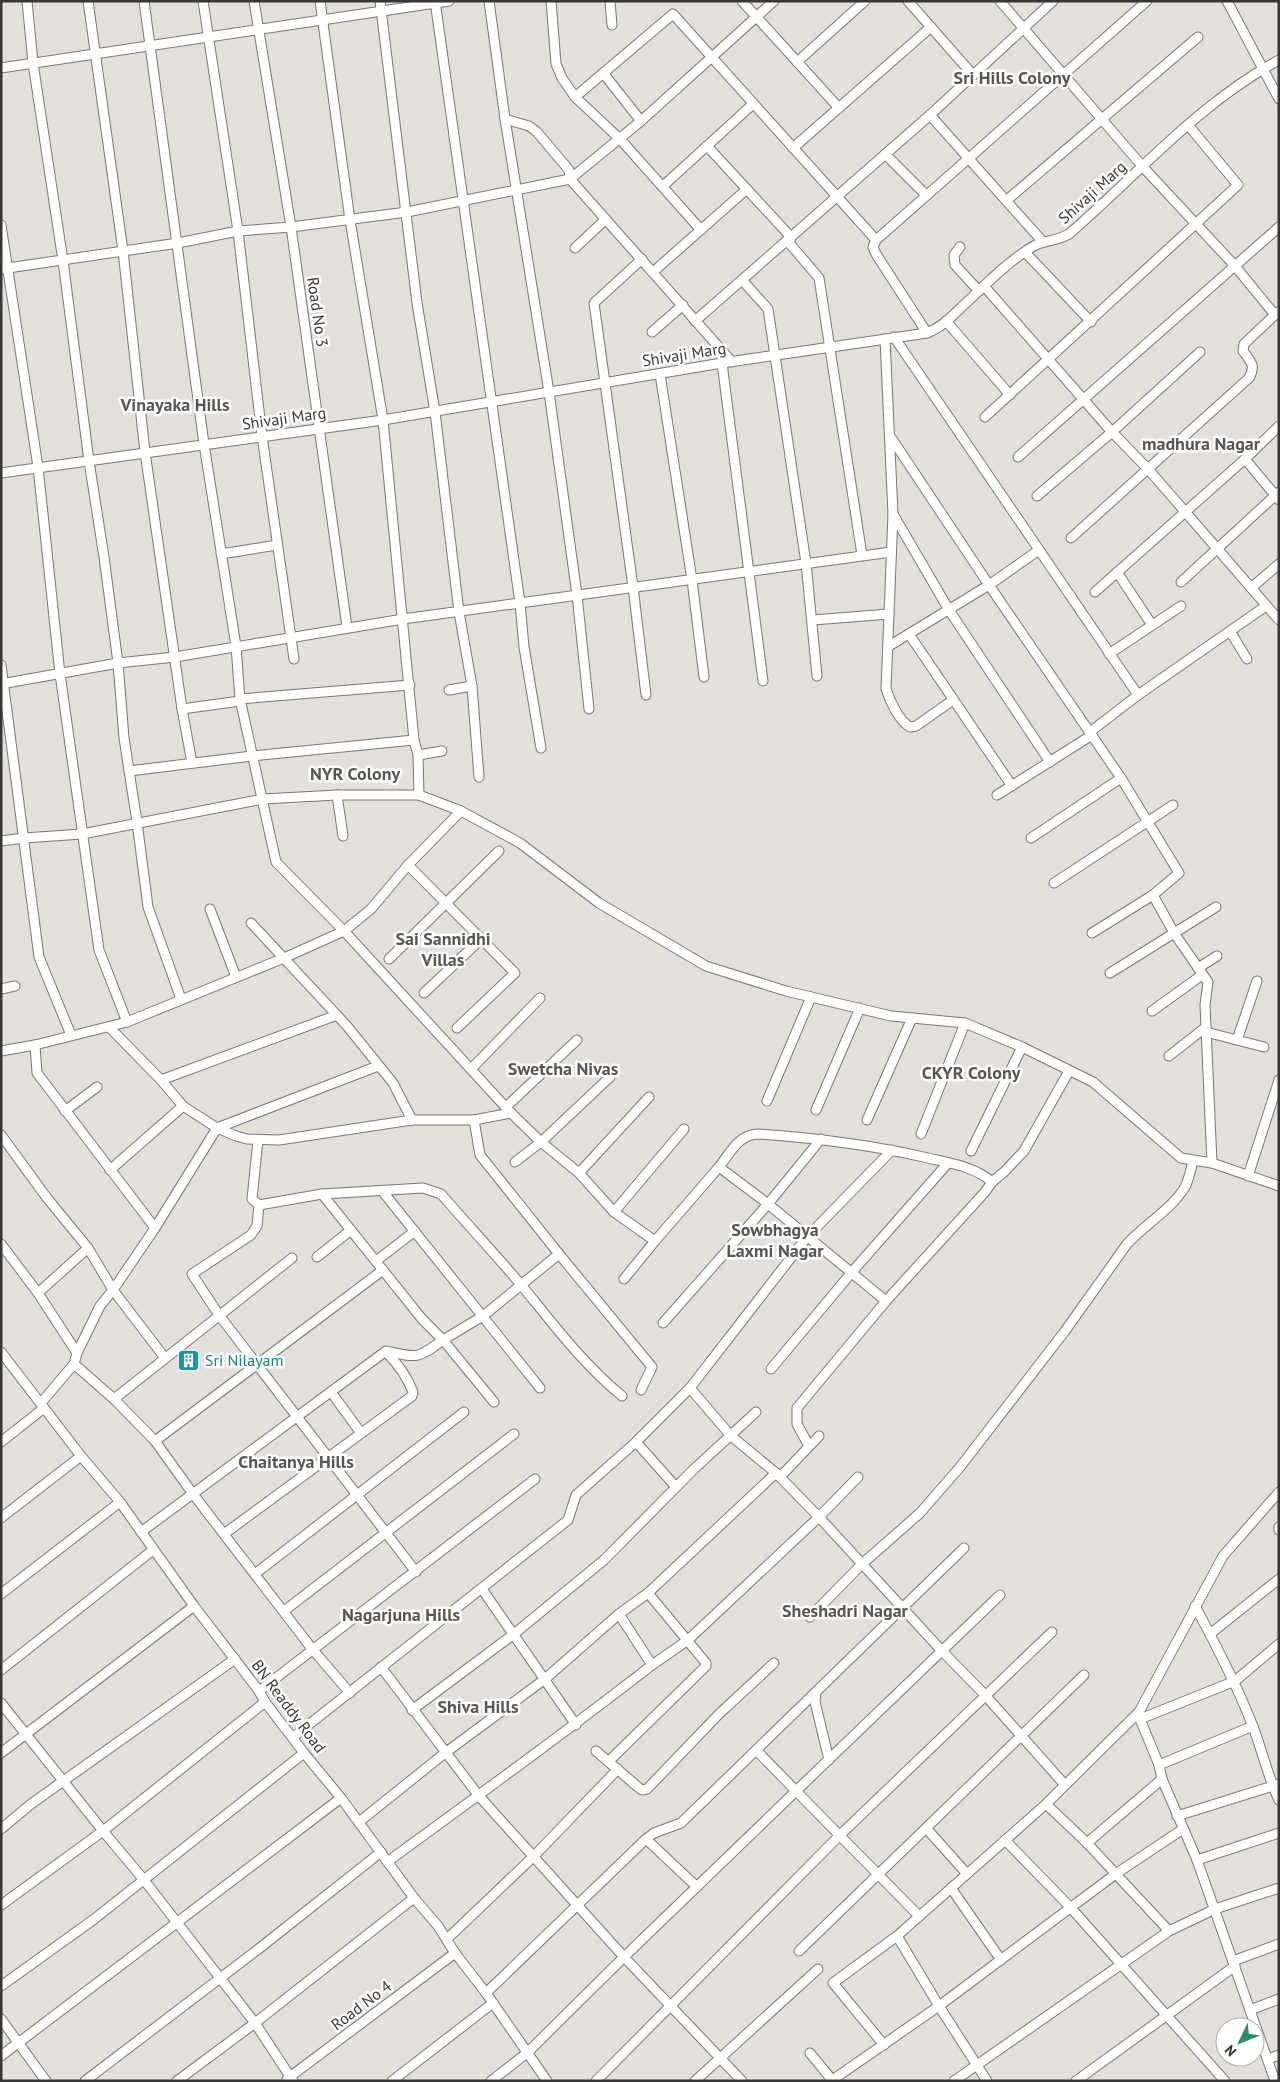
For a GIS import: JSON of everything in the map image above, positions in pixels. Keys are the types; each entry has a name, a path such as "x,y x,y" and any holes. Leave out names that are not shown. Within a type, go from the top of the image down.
{"street":[{"path":"27,1 33,63 63,261 89,461 104,557 118,663 124,738 148,907 182,999"},
{"path":"88,1 123,251 145,452 182,709 192,763"},
{"path":"144,1 204,444 236,646 240,700 252,756 264,799 276,862 344,931 508,1110 541,1142 580,1173 614,1212 654,1241"},
{"path":"203,1 238,231 262,436 294,659"},
{"name":"Road No 3","path":"254,1 291,227 347,627"},
{"path":"320,1 350,220 383,420 414,740 418,755 419,795"},
{"path":"380,1 417,304 435,412 459,612 472,686 479,777"},
{"path":"1,68 449,1"},
{"path":"489,1 505,119 549,392 577,594 588,709"},
{"path":"551,1 556,64 562,78 575,97 620,139 701,230"},
{"path":"610,1 612,25"},
{"path":"742,1 839,108"},
{"path":"4,269 178,243 238,231 291,227 407,212 570,178 642,121 774,1"},
{"path":"797,62 865,1"},
{"path":"908,1 973,75"},
{"path":"1000,1 1143,167 1277,313 1244,344 1243,351 1252,363 1253,370 1249,378 1071,538"},
{"path":"695,321 930,115 1054,1"},
{"path":"927,333 876,254 873,247 876,240 1147,1"},
{"path":"1227,1 1279,99"},
{"path":"435,2 520,603 524,647 541,748"},
{"path":"575,97 673,14 876,240"},
{"path":"793,148 931,27"},
{"path":"1007,200 1198,37"},
{"name":"Shivaji Marg","path":"1,473 383,420 722,363 927,333 946,321 1025,252 1042,242 1059,240 1069,234 1210,106 1264,68 1279,60"},
{"path":"603,73 642,121"},
{"path":"663,186 753,104"},
{"path":"930,115 1007,200 1042,242"},
{"path":"505,119 529,126 537,132 569,170 570,178 732,362"},
{"path":"986,417 1238,185 1188,126"},
{"path":"707,146 790,236 790,244 819,278 862,555"},
{"path":"885,154 926,195"},
{"path":"653,272 747,189"},
{"path":"575,248 606,219"},
{"path":"1,225 4,269 38,467 60,674 99,950 127,1022"},
{"path":"1018,457 1279,227"},
{"path":"960,247 954,255 955,265 982,288 1049,359 1112,432 1148,469 1279,620"},
{"path":"1025,252 1091,322"},
{"path":"642,259 594,303 646,695"},
{"path":"742,280 768,309 806,563 817,676"},
{"path":"652,332 683,305"},
{"path":"946,321 1010,395"},
{"path":"889,338 892,552 886,689 888,696 905,724 910,727 916,726 953,700"},
{"path":"889,338 1039,550 1138,695"},
{"path":"1037,496 1112,432 1200,352"},
{"path":"722,363 763,681"},
{"path":"660,374 692,580 704,677"},
{"path":"1095,592 1245,459 1279,426"},
{"path":"890,436 988,585 1121,778 1178,873 1153,895 1092,933"},
{"path":"1181,582 1277,496 1245,459"},
{"path":"892,514 949,610 1050,762"},
{"path":"221,554 277,545"},
{"path":"889,646 949,610 1039,550"},
{"path":"2,684 118,663 175,657 347,627 892,552"},
{"path":"1252,588 1279,564"},
{"path":"1117,572 1152,625"},
{"path":"1109,654 1181,606"},
{"path":"997,796 1091,734 1138,695 1266,606"},
{"path":"813,620 889,614"},
{"path":"1230,631 1247,659"},
{"path":"909,634 1012,786"},
{"path":"1,665 39,957 71,1035"},
{"path":"182,709 240,700 410,685"},
{"path":"449,690 472,686"},
{"path":"129,771 252,756 414,740"},
{"path":"418,755 442,751"},
{"path":"1031,838 1121,778"},
{"path":"1,841 82,834 264,799 337,795 419,795 461,811 520,843 599,903 706,966 811,997 891,1016 965,1023 1022,1047 1093,1082 1180,1158 1212,1163 1279,1186"},
{"path":"337,795 344,836"},
{"path":"1054,883 1173,805"},
{"path":"1,1051 35,1045 127,1022 284,958 344,931 370,909 408,865 461,811"},
{"path":"389,959 499,851"},
{"path":"408,865 515,973 457,1028"},
{"path":"1153,895 1174,933 1208,982 1205,1004 1212,1163"},
{"path":"1110,973 1216,907"},
{"path":"210,909 236,977"},
{"path":"251,923 337,1015 392,1083 412,1120"},
{"path":"424,992 481,939"},
{"path":"1152,1011 1217,956"},
{"path":"1237,1040 1257,981"},
{"path":"1,988 15,986"},
{"path":"767,1101 811,997"},
{"path":"471,1069 540,998"},
{"path":"816,1110 860,1008"},
{"path":"162,1080 337,1015"},
{"path":"867,1120 912,1018"},
{"path":"921,1134 965,1023"},
{"path":"109,1027 162,1080 184,1106 216,1128 236,1136 258,1140 279,1140 412,1120 474,1120 508,1110 577,1040"},
{"path":"1206,1029 1237,1040 1264,1046"},
{"path":"1169,1056 1206,1029"},
{"path":"35,1045 37,1073 155,1228"},
{"path":"971,1150 1022,1047"},
{"path":"1,1442 42,1406 74,1364 77,1353 100,1306 155,1228 216,1128 378,1066"},
{"path":"809,1446 797,1424 797,1408 886,1301 992,1182 1024,1151 1069,1071"},
{"path":"515,1162 541,1142 610,1077"},
{"path":"1248,1176 1279,1080"},
{"path":"65,1111 97,1087"},
{"path":"580,1173 649,1097"},
{"path":"110,1170 184,1106"},
{"path":"474,1120 480,1155 652,1367 641,1390"},
{"path":"614,1212 684,1129"},
{"path":"624,1278 742,1138 748,1134 821,1139 892,1150 948,1163 984,1174 992,1182"},
{"path":"1,1135 47,1198 88,1248 113,1290 165,1358"},
{"path":"663,1324 768,1204 821,1139"},
{"path":"258,1140 252,1199 259,1205"},
{"path":"293,1737 568,1520 576,1495 636,1442 690,1388 807,1237 892,1150"},
{"path":"810,1617 862,1564 920,1513 960,1467 1065,1331 1127,1244 1135,1235 1149,1225 1184,1188 1193,1161"},
{"path":"771,1369 852,1272 948,1163"},
{"path":"719,1167 768,1204 886,1301"},
{"path":"259,1205 322,1194 383,1192 423,1188 441,1194 521,1285 581,1359 599,1378 622,1396"},
{"path":"383,1192 540,1388"},
{"path":"322,1194 422,1318 443,1340 494,1402"},
{"path":"259,1205 257,1226 251,1235 192,1274 219,1315 416,1572"},
{"path":"317,1257 351,1230"},
{"path":"376,1261 415,1231"},
{"path":"1,1244 38,1293 77,1353"},
{"path":"38,1293 88,1248"},
{"path":"141,1532 386,1351 416,1357 423,1355 443,1340 483,1316 559,1254"},
{"path":"114,1399 292,1258"},
{"path":"155,1441 383,1270"},
{"path":"224,1534 327,1457 406,1402 413,1392 400,1366 386,1351"},
{"name":"BN Readdy Road","path":"3,1359 120,1502 194,1606 259,1691 265,1702 341,1798 414,1898 438,1926 455,1953 486,1993 547,2081"},
{"path":"74,1364 114,1399 155,1441 193,1494 313,1650 350,1693"},
{"path":"690,1388 731,1436 778,1475 819,1517 985,1695 1021,1738 1065,1785"},
{"path":"331,1392 361,1433"},
{"path":"255,1574 464,1412"},
{"path":"412,1710 514,1634 604,1560 676,1487 756,1412"},
{"path":"284,1611 514,1434"},
{"path":"359,1822 445,1753 545,1679 619,1614 648,1592 819,1436"},
{"path":"636,1442 676,1487"},
{"path":"1,1518 81,1456"},
{"path":"387,1862 479,1796 533,1754 576,1725 652,1665 688,1640 819,1517 858,1477"},
{"path":"259,1691 535,1479"},
{"path":"884,2044 833,1983 897,1936 1046,1804 1140,1715 1195,1606 1223,1556 1279,1492"},
{"path":"1,1594 120,1502"},
{"path":"486,1993 654,1832 681,1823 964,1548"},
{"path":"1,1670 153,1550"},
{"path":"1210,1634 1279,1579"},
{"path":"482,1589 576,1725"},
{"path":"609,1760 706,1666 706,1663 688,1640 648,1592"},
{"path":"491,2081 528,2053 624,1957 1000,1595"},
{"path":"1,1753 194,1606"},
{"path":"1195,1606 1235,1681 1276,1786 1279,1800"},
{"path":"619,1614 652,1665"},
{"path":"596,2081 840,1835 1052,1632"},
{"path":"1140,1715 1235,1681 1279,1644"},
{"path":"1,1829 234,1659"},
{"path":"596,1751 609,1760 642,1790 647,1789 719,1714 774,1663"},
{"path":"381,1667 479,1796 624,1957 742,2081"},
{"path":"799,1951 1084,1675"},
{"path":"816,1692 815,1702 829,1760"},
{"path":"1,1905 102,1831 265,1702"},
{"path":"1,1703 102,1831 144,1880 255,2023 289,2080"},
{"path":"1140,1715 1159,1765 1162,1779 1197,1860 1275,2081"},
{"path":"1159,1765 1253,1726"},
{"path":"756,1750 919,1916"},
{"path":"1,1986 93,1920 304,1753"},
{"path":"447,1939 533,1857 618,1769"},
{"path":"1088,1843 1162,1779"},
{"path":"1177,1816 1276,1786"},
{"path":"1,2056 341,1798"},
{"path":"1046,1804 1088,1843 1169,1931"},
{"path":"926,1828 968,1874"},
{"path":"810,2053 832,2080 939,2006 1117,1873 1183,1829"},
{"path":"1197,1860 1279,1833"},
{"path":"646,1839 697,1887"},
{"path":"1005,1840 1071,1908 1225,2081"},
{"path":"85,2081 381,1852"},
{"path":"951,1888 1001,1960"},
{"path":"954,2081 1169,1931 1215,1909 1279,1888"},
{"path":"177,2081 255,2023 414,1898"},
{"path":"897,1936 976,2066 988,2081"},
{"path":"1076,2081 1168,2015 1234,1964 1279,1944"},
{"name":"Road No 4","path":"289,2080 455,1953"},
{"path":"695,2081 818,1969"},
{"path":"1250,2010 1279,1999"},
{"path":"392,2081 493,2003"},
{"path":"1,2019 46,2081"},
{"path":"1268,2059 1279,2055"}],"place":[{"name":"Sri Nilayam","path":"189,1360"}],"district":[{"name":"Sri Hills Colony","path":"1012,77"},
{"name":"Vinayaka Hills","path":"175,404"},
{"name":"madhura Nagar","path":"1201,443"},
{"name":"NYR Colony","path":"355,773"},
{"name":"Sai Sannidhi Villas","path":"443,948"},
{"name":"Swetcha Nivas","path":"563,1068"},
{"name":"CKYR Colony","path":"971,1072"},
{"name":"Sowbhagya Laxmi Nagar","path":"775,1239"},
{"name":"Chaitanya Hills","path":"296,1461"},
{"name":"Sheshadri Nagar","path":"845,1610"},
{"name":"Nagarjuna Hills","path":"401,1614"},
{"name":"Shiva Hills","path":"478,1706"}]}
